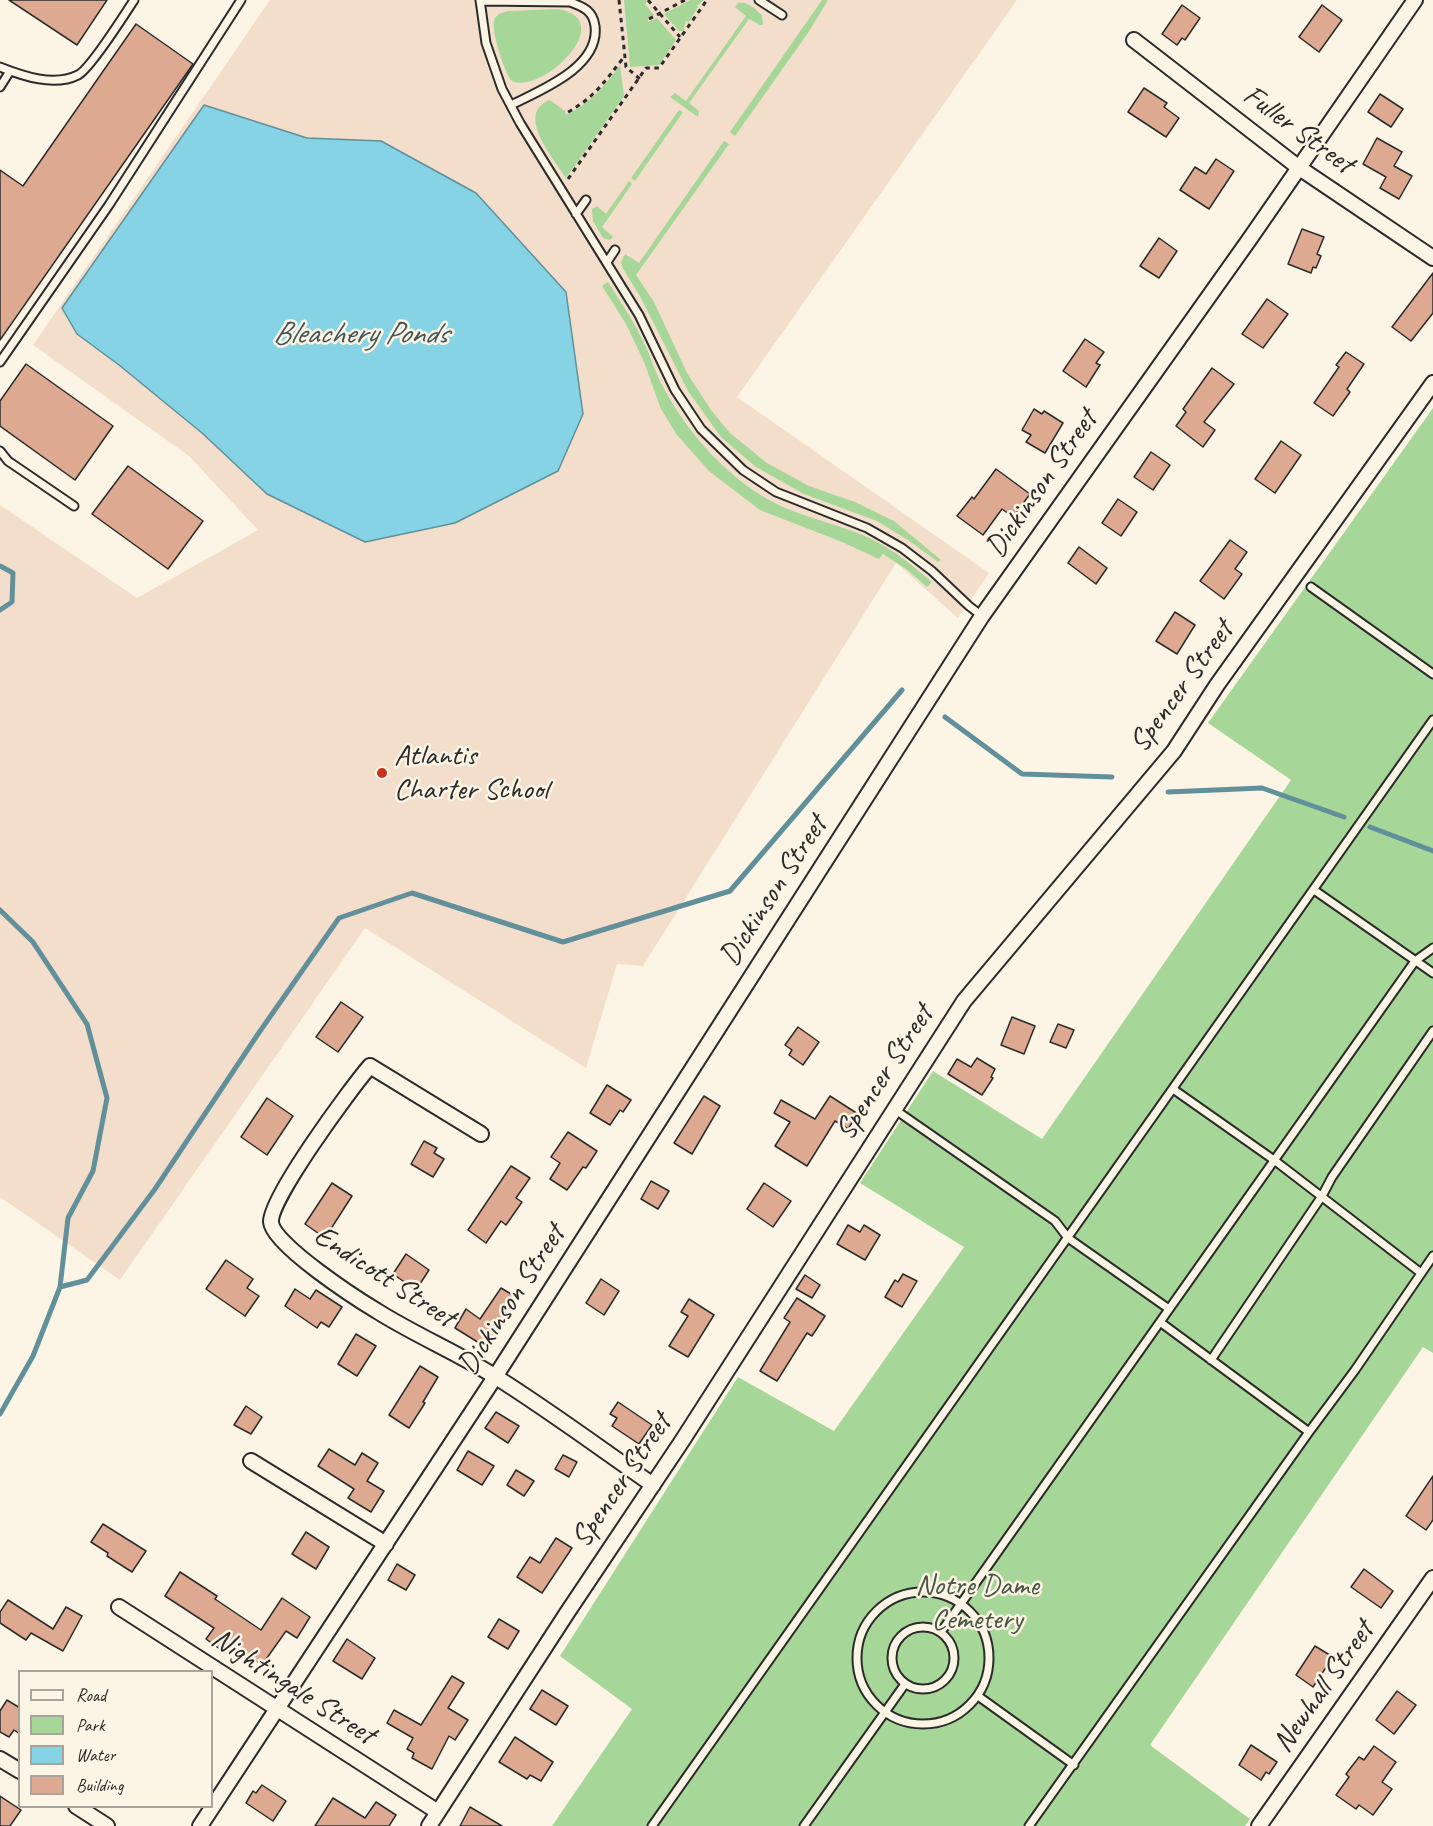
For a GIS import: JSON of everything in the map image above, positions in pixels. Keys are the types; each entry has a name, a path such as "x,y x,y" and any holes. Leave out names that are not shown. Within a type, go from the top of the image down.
{"street":[{"name":"Dickinson Street","path":"213,1806 495,1377 982,616 1249,240 1415,0"},
{"name":"Fuller Street","path":"1134,40 1298,167 1433,258"},
{"name":"Spencer Street","path":"429,1826 653,1485 964,1001 1174,751 1217,685 1433,383"},
{"name":"Endicott Street","path":"481,1134 370,1066 285,1185 271,1215 272,1227 283,1242 302,1259 377,1311 495,1377 653,1485"},
{"path":"250,1461 386,1544"},
{"name":"Newhall Street","path":"1259,1826 1433,1578"},
{"name":"Nightingale Street","path":"119,1607 438,1812"},
{"path":"0,1759 18,1770"},
{"path":"79,1808 107,1826"},
{"name":"Dickinson Street","path":"200,1826 212,1808"}],"lane":[{"path":"0,67 54,81 79,75 117,27 134,0"},
{"path":"0,362 109,205 241,0"},
{"path":"511,105 574,70 588,55 596,35 594,20 584,7 570,2 480,0 486,43 502,89 511,105 576,214 639,315 675,390 689,413 728,457 759,482 776,492 882,536 932,571 982,616"},
{"path":"759,0 782,15"},
{"path":"0,87 10,71"},
{"path":"576,214 586,200"},
{"path":"607,262 615,250"},
{"path":"0,451 8,460 74,506"},
{"path":"1311,587 1433,674"},
{"path":"652,1826 1433,720"},
{"path":"1314,890 1433,973"},
{"path":"941,1632 1415,961 1433,948"},
{"path":"1211,1360 1322,1196 1332,1177 1433,1031"},
{"path":"1173,1089 1274,1160 1421,1273"},
{"path":"894,1110 1055,1221 1068,1238 1169,1309"},
{"path":"1029,1826 1309,1431 1355,1370 1433,1256"},
{"path":"1160,1322 1309,1431"},
{"path":"915,1592 946,1595 962,1604 973,1614 983,1629 988,1646 989,1663 986,1680 978,1696 965,1710 950,1719 933,1724 915,1725 884,1714 866,1693 857,1672 856,1656 864,1626 886,1603 899,1596 915,1592"},
{"path":"921,1626 932,1627 941,1632 953,1648 955,1657 949,1676 942,1683 923,1690 905,1684 897,1676 892,1666 895,1644 901,1635 921,1626"},
{"path":"804,1826 905,1684"},
{"path":"978,1696 1074,1765"}],"path":[{"path":"619,0 626,67 640,79"},
{"path":"648,0 680,38"},
{"path":"649,19 685,0"},
{"path":"567,180 646,68 659,68 707,0"},
{"path":"568,112 592,96 625,56"}],"shaded area":[{"name":"Atlantis Charter School","path":"270,0 1017,0 737,397 989,573 958,618 896,563 643,966 617,964 586,1068 365,928 120,1280 0,1197 0,505 137,598 258,530 189,456 33,345"}],"green space":[{"path":"624,0 646,0 645,4 654,15 648,18 648,22 657,18 676,40 659,65 630,67"},
{"path":"690,0 704,0 697,6 689,22 686,21 683,31 679,31 664,14"},
{"path":"822,0 828,0 808,33 735,136 730,132"},
{"path":"738,3 748,4 757,10 762,15 763,25 749,19 689,103 699,111 698,117 670,97 675,93 686,101 746,16 735,7"},
{"path":"558,9 575,16 581,27 579,40 570,54 541,77 525,82 512,81 502,62 497,42 494,26 496,17 509,11"},
{"path":"620,65 624,96 566,178 540,137 536,115 540,106 550,100 565,111 566,115 596,94"},
{"path":"679,110 683,112 635,181 631,178"},
{"path":"724,141 729,144 636,275 654,302 687,373 711,410 730,433 767,463 809,486 855,502 894,521 941,560 938,562 877,521 804,494 756,467 721,437 688,391 641,298 622,267 621,262 625,254 639,263"},
{"path":"629,181 632,184 602,227 613,237 610,240 603,238 593,221 592,209 597,206 606,214"},
{"path":"608,282 639,333 659,378 682,418 707,450 737,478 771,501 864,536 884,546 906,560 932,582 927,587 906,569 883,554 879,559 760,510 709,471 677,435 661,409 644,362 626,324 602,286"},
{"name":"Notre Dame Cemetery","path":"1433,408 1433,1353 1423,1347 1150,1745 1250,1819 1245,1826 552,1826 632,1709 560,1656 738,1377 834,1431 964,1247 860,1183 933,1071 1042,1139 1291,780 1208,723"}],"water":[{"name":"Bleachery Ponds","path":"204,105 307,138 381,141 476,193 566,292 583,414 558,471 455,523 365,542 267,494 202,433 77,334 62,308"}],"building":[{"path":"9,0 107,0 77,45"},
{"path":"1182,5 1200,18 1185,40 1182,38 1177,45 1162,34"},
{"path":"1322,5 1342,20 1319,52 1299,37"},
{"path":"136,24 193,64 0,340 0,170 23,186"},
{"path":"1144,88 1167,103 1164,107 1179,118 1166,137 1128,112"},
{"path":"1380,94 1403,109 1391,127 1368,112"},
{"path":"1377,138 1402,152 1394,166 1412,176 1399,199 1380,188 1386,177 1363,164"},
{"path":"1216,159 1234,171 1209,209 1180,190 1195,167 1206,174"},
{"path":"1302,229 1324,237 1317,254 1321,256 1311,273 1288,264"},
{"path":"1159,238 1177,251 1159,278 1140,266"},
{"path":"1433,273 1433,313 1411,341 1392,327"},
{"path":"1267,299 1288,314 1263,348 1242,334"},
{"path":"1085,339 1104,352 1096,363 1100,365 1086,387 1063,371"},
{"path":"1346,352 1364,364 1347,389 1350,392 1333,416 1314,403 1339,367 1336,365"},
{"path":"26,364 113,426 75,480 0,426 0,401"},
{"path":"1212,368 1234,384 1204,422 1215,430 1203,447 1176,426 1186,412 1183,409"},
{"path":"1034,409 1042,414 1044,411 1063,423 1045,453 1026,442 1031,435 1022,430"},
{"path":"1281,441 1301,455 1275,493 1255,479"},
{"path":"1151,452 1170,465 1153,490 1134,477"},
{"path":"128,466 203,521 168,569 92,514"},
{"path":"996,469 1030,494 1013,517 1002,509 983,535 957,516 972,497 974,499"},
{"path":"1118,499 1137,512 1121,536 1102,523"},
{"path":"1230,540 1247,552 1235,569 1242,574 1224,599 1200,581"},
{"path":"1079,547 1107,568 1096,584 1068,563"},
{"path":"1175,612 1195,625 1177,654 1156,641"},
{"path":"341,1002 363,1017 338,1052 316,1037"},
{"path":"1012,1017 1035,1026 1024,1054 1001,1045"},
{"path":"1058,1024 1074,1030 1066,1048 1050,1042"},
{"path":"798,1027 819,1042 803,1065 789,1055 792,1050 785,1045"},
{"path":"977,1058 995,1069 991,1077 993,1078 982,1095 948,1074 957,1059 971,1067"},
{"path":"607,1085 631,1100 623,1112 620,1110 610,1125 590,1113"},
{"path":"704,1096 720,1106 692,1154 674,1143"},
{"path":"830,1096 858,1114 848,1129 835,1121 807,1166 775,1146 790,1122 774,1113 781,1100 815,1119"},
{"path":"267,1098 293,1116 267,1155 241,1137"},
{"path":"568,1132 597,1151 567,1190 550,1179 560,1163 551,1157"},
{"path":"424,1141 437,1148 434,1153 444,1159 433,1177 411,1164"},
{"path":"511,1166 530,1178 516,1198 522,1202 506,1225 501,1221 486,1243 468,1230"},
{"path":"651,1181 669,1191 658,1209 641,1199"},
{"path":"332,1183 352,1196 325,1238 305,1224"},
{"path":"764,1183 791,1201 773,1227 747,1209"},
{"path":"848,1225 860,1232 864,1225 880,1235 865,1260 837,1244"},
{"path":"406,1254 429,1270 416,1290 393,1274"},
{"path":"226,1260 253,1279 247,1288 259,1296 245,1316 206,1289"},
{"path":"903,1274 917,1281 902,1307 885,1297 895,1280 898,1282"},
{"path":"805,1275 820,1285 812,1298 796,1289"},
{"path":"601,1279 619,1291 604,1315 586,1303"},
{"path":"501,1288 516,1297 484,1346 455,1328 466,1309 480,1319"},
{"path":"295,1289 310,1299 316,1290 342,1307 329,1327 321,1322 317,1328 285,1306"},
{"path":"797,1298 825,1316 812,1336 807,1333 777,1381 760,1371 790,1322 784,1318"},
{"path":"689,1299 714,1315 688,1357 669,1346 688,1316 681,1312"},
{"path":"356,1334 376,1346 357,1376 338,1364"},
{"path":"420,1366 438,1377 409,1428 389,1415"},
{"path":"618,1402 652,1425 639,1444 612,1426 617,1418 610,1414"},
{"path":"246,1406 262,1417 251,1434 234,1425"},
{"path":"496,1412 519,1426 508,1443 485,1428"},
{"path":"329,1449 355,1465 362,1453 378,1463 367,1481 384,1491 371,1512 348,1498 354,1489 318,1466"},
{"path":"468,1451 494,1466 482,1485 457,1470"},
{"path":"563,1455 577,1462 569,1477 555,1469"},
{"path":"516,1470 534,1481 524,1496 507,1485"},
{"path":"1433,1476 1433,1520 1426,1530 1406,1516"},
{"path":"103,1524 146,1551 132,1572 107,1556 108,1553 91,1542"},
{"path":"306,1532 329,1547 316,1569 292,1554"},
{"path":"556,1538 572,1548 542,1593 517,1577 530,1557 540,1563"},
{"path":"397,1564 415,1575 406,1590 388,1580"},
{"path":"1364,1569 1393,1591 1381,1608 1351,1587"},
{"path":"180,1572 217,1596 215,1599 261,1630 282,1598 310,1617 297,1638 286,1631 262,1665 242,1651 240,1654 228,1646 224,1652 206,1639 214,1628 165,1596"},
{"path":"8,1600 53,1629 66,1607 82,1616 63,1651 31,1633 26,1640 0,1623 0,1612"},
{"path":"499,1619 519,1631 508,1649 488,1637"},
{"path":"347,1639 375,1658 362,1679 333,1661"},
{"path":"1315,1646 1333,1657 1313,1687 1296,1675"},
{"path":"452,1676 464,1683 448,1708 468,1720 455,1740 449,1736 432,1769 412,1758 414,1753 407,1749 413,1738 387,1723 394,1710 421,1725"},
{"path":"542,1690 568,1706 556,1725 530,1709"},
{"path":"1397,1691 1416,1705 1394,1734 1376,1720"},
{"path":"7,1700 18,1707 18,1733 14,1730 9,1737 0,1732 0,1711"},
{"path":"515,1737 553,1762 541,1781 530,1775 527,1779 499,1762"},
{"path":"1251,1745 1277,1762 1269,1774 1266,1772 1261,1780 1239,1765"},
{"path":"1374,1746 1396,1762 1382,1782 1392,1789 1373,1815 1359,1805 1356,1809 1336,1795 1349,1777 1346,1774 1359,1757 1364,1760"},
{"path":"262,1785 286,1801 273,1821 246,1803 253,1791 256,1793"},
{"path":"0,1796 21,1810 10,1826 0,1826"},
{"path":"333,1798 365,1818 376,1802 396,1815 389,1826 315,1826"},
{"path":"470,1807 502,1826 460,1826"}],"waterway":[{"path":"0,566 13,573 12,602 0,610"},
{"path":"60,1287 87,1280 155,1189 258,1034 339,918 412,893 563,942 730,891 902,690"},
{"path":"945,717 1022,774 1112,777"},
{"path":"1168,792 1262,788 1344,817"},
{"path":"1370,827 1433,851"},
{"path":"0,910 33,942 87,1024 107,1098 93,1171 68,1218 60,1287 33,1356 0,1414"}],"place":[{"name":"Atlantis Charter School","path":"382,773"}]}
